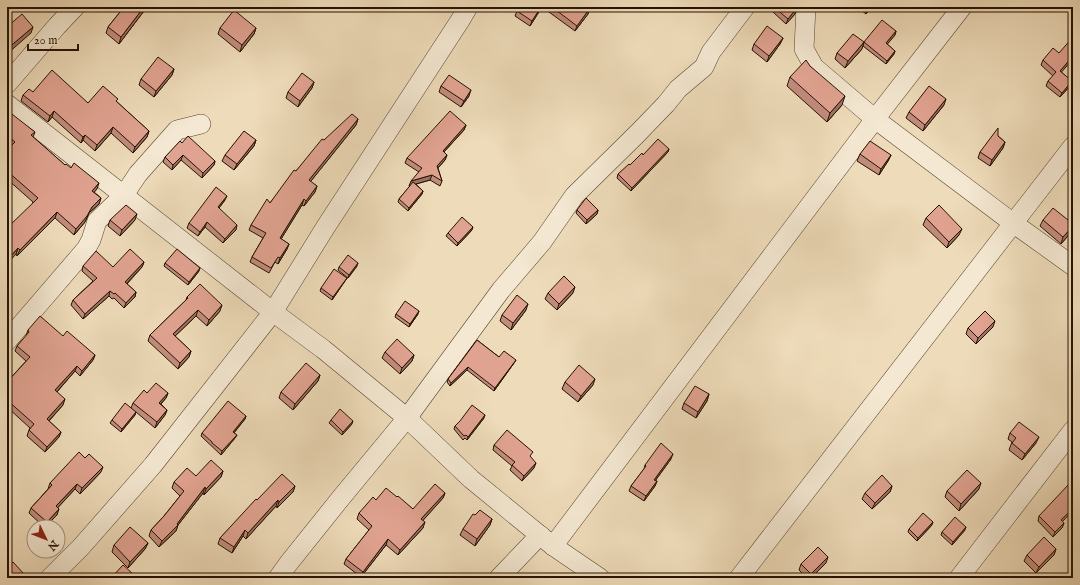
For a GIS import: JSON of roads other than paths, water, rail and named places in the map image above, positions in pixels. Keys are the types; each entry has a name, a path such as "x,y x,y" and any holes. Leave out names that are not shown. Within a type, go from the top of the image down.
{"street":[{"path":"7,84 75,7"},
{"path":"50,578 80,547 153,465 273,312 468,7"},
{"path":"278,578 340,499 407,418 501,290 542,242 574,196 637,134 666,104 678,89 704,67 712,52 745,7"},
{"path":"806,7 804,49 814,67 876,119 1013,223 1073,266"},
{"path":"499,578 546,541 962,7"},
{"path":"7,104 273,312 323,349 407,418 471,479 546,541 600,578"},
{"path":"7,341 86,249 91,240 97,221 124,195 138,174 177,130 201,124"},
{"path":"740,578 1073,146"},
{"path":"959,578 1073,430"}]}
